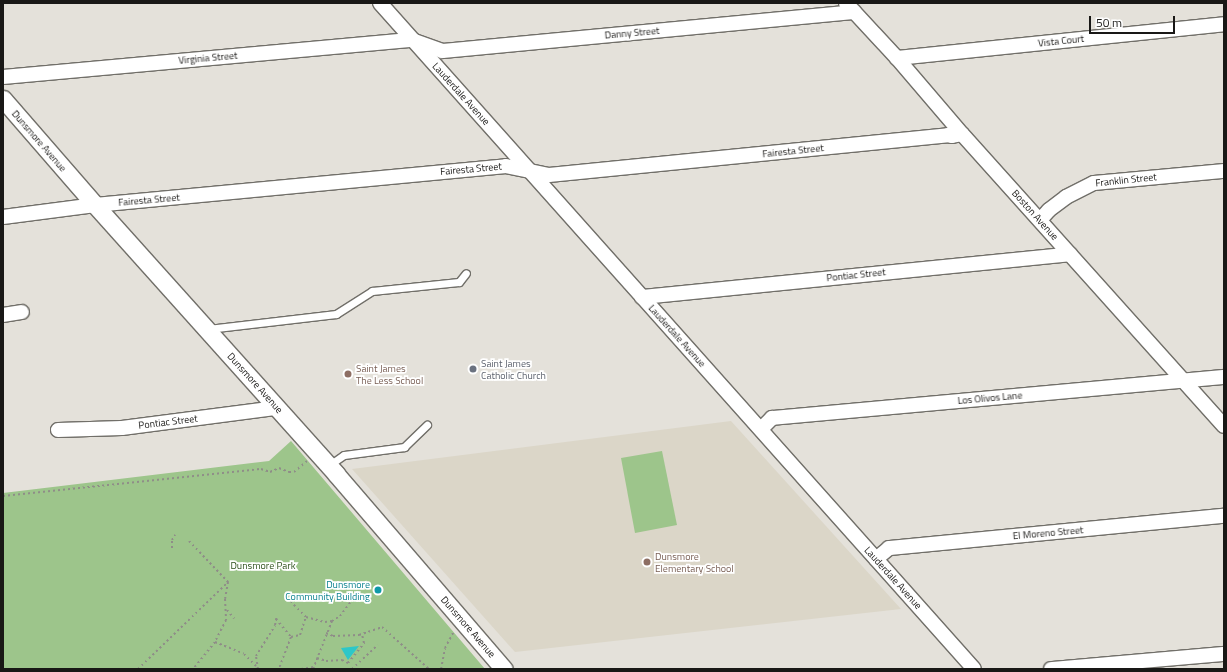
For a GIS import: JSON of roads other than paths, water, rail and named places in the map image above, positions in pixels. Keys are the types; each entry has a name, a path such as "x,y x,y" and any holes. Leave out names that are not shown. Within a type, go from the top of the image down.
{"street":[{"name":"Lauderdale Avenue","path":"380,3 974,669"},
{"name":"Danny Street","path":"412,40 442,51 850,8"},
{"name":"Boston Avenue","path":"850,8 897,58 962,134 1224,426"},
{"name":"Vista Court","path":"897,58 1224,24"},
{"name":"Virginia Street","path":"3,77 412,40"},
{"name":"Dunsmore Avenue","path":"3,99 95,205 328,466 504,669"},
{"name":"Fairesta Street","path":"3,217 95,205 506,166 529,169 552,175 962,134"},
{"name":"Franklin Street","path":"1040,220 1049,210 1066,197 1094,183 1224,170"},
{"name":"Pontiac Street","path":"642,297 1070,254"},
{"path":"3,315 22,312"},
{"name":"Los Olivos Lane","path":"761,429 772,418 1224,377"},
{"name":"Pontiac Street","path":"58,430 122,428 277,408"},
{"name":"El Moreno Street","path":"876,559 889,548 1224,516"},
{"path":"1050,669 1224,654"}],"lane":[{"path":"207,329 336,314 372,291 459,282 466,273"},
{"path":"328,466 344,455 404,447 426,425"}],"water":[{"path":"359,646 348,660 341,648"}],"place":[{"name":"Saint James Catholic Church","path":"473,369"},
{"name":"Saint James The Less School","path":"348,374"},
{"name":"Dunsmore Elementary School","path":"647,562"},
{"name":"Dunsmore Community Building","path":"378,590"}],"park label":[{"name":"Dunsmore Park","path":"263,566"}]}
